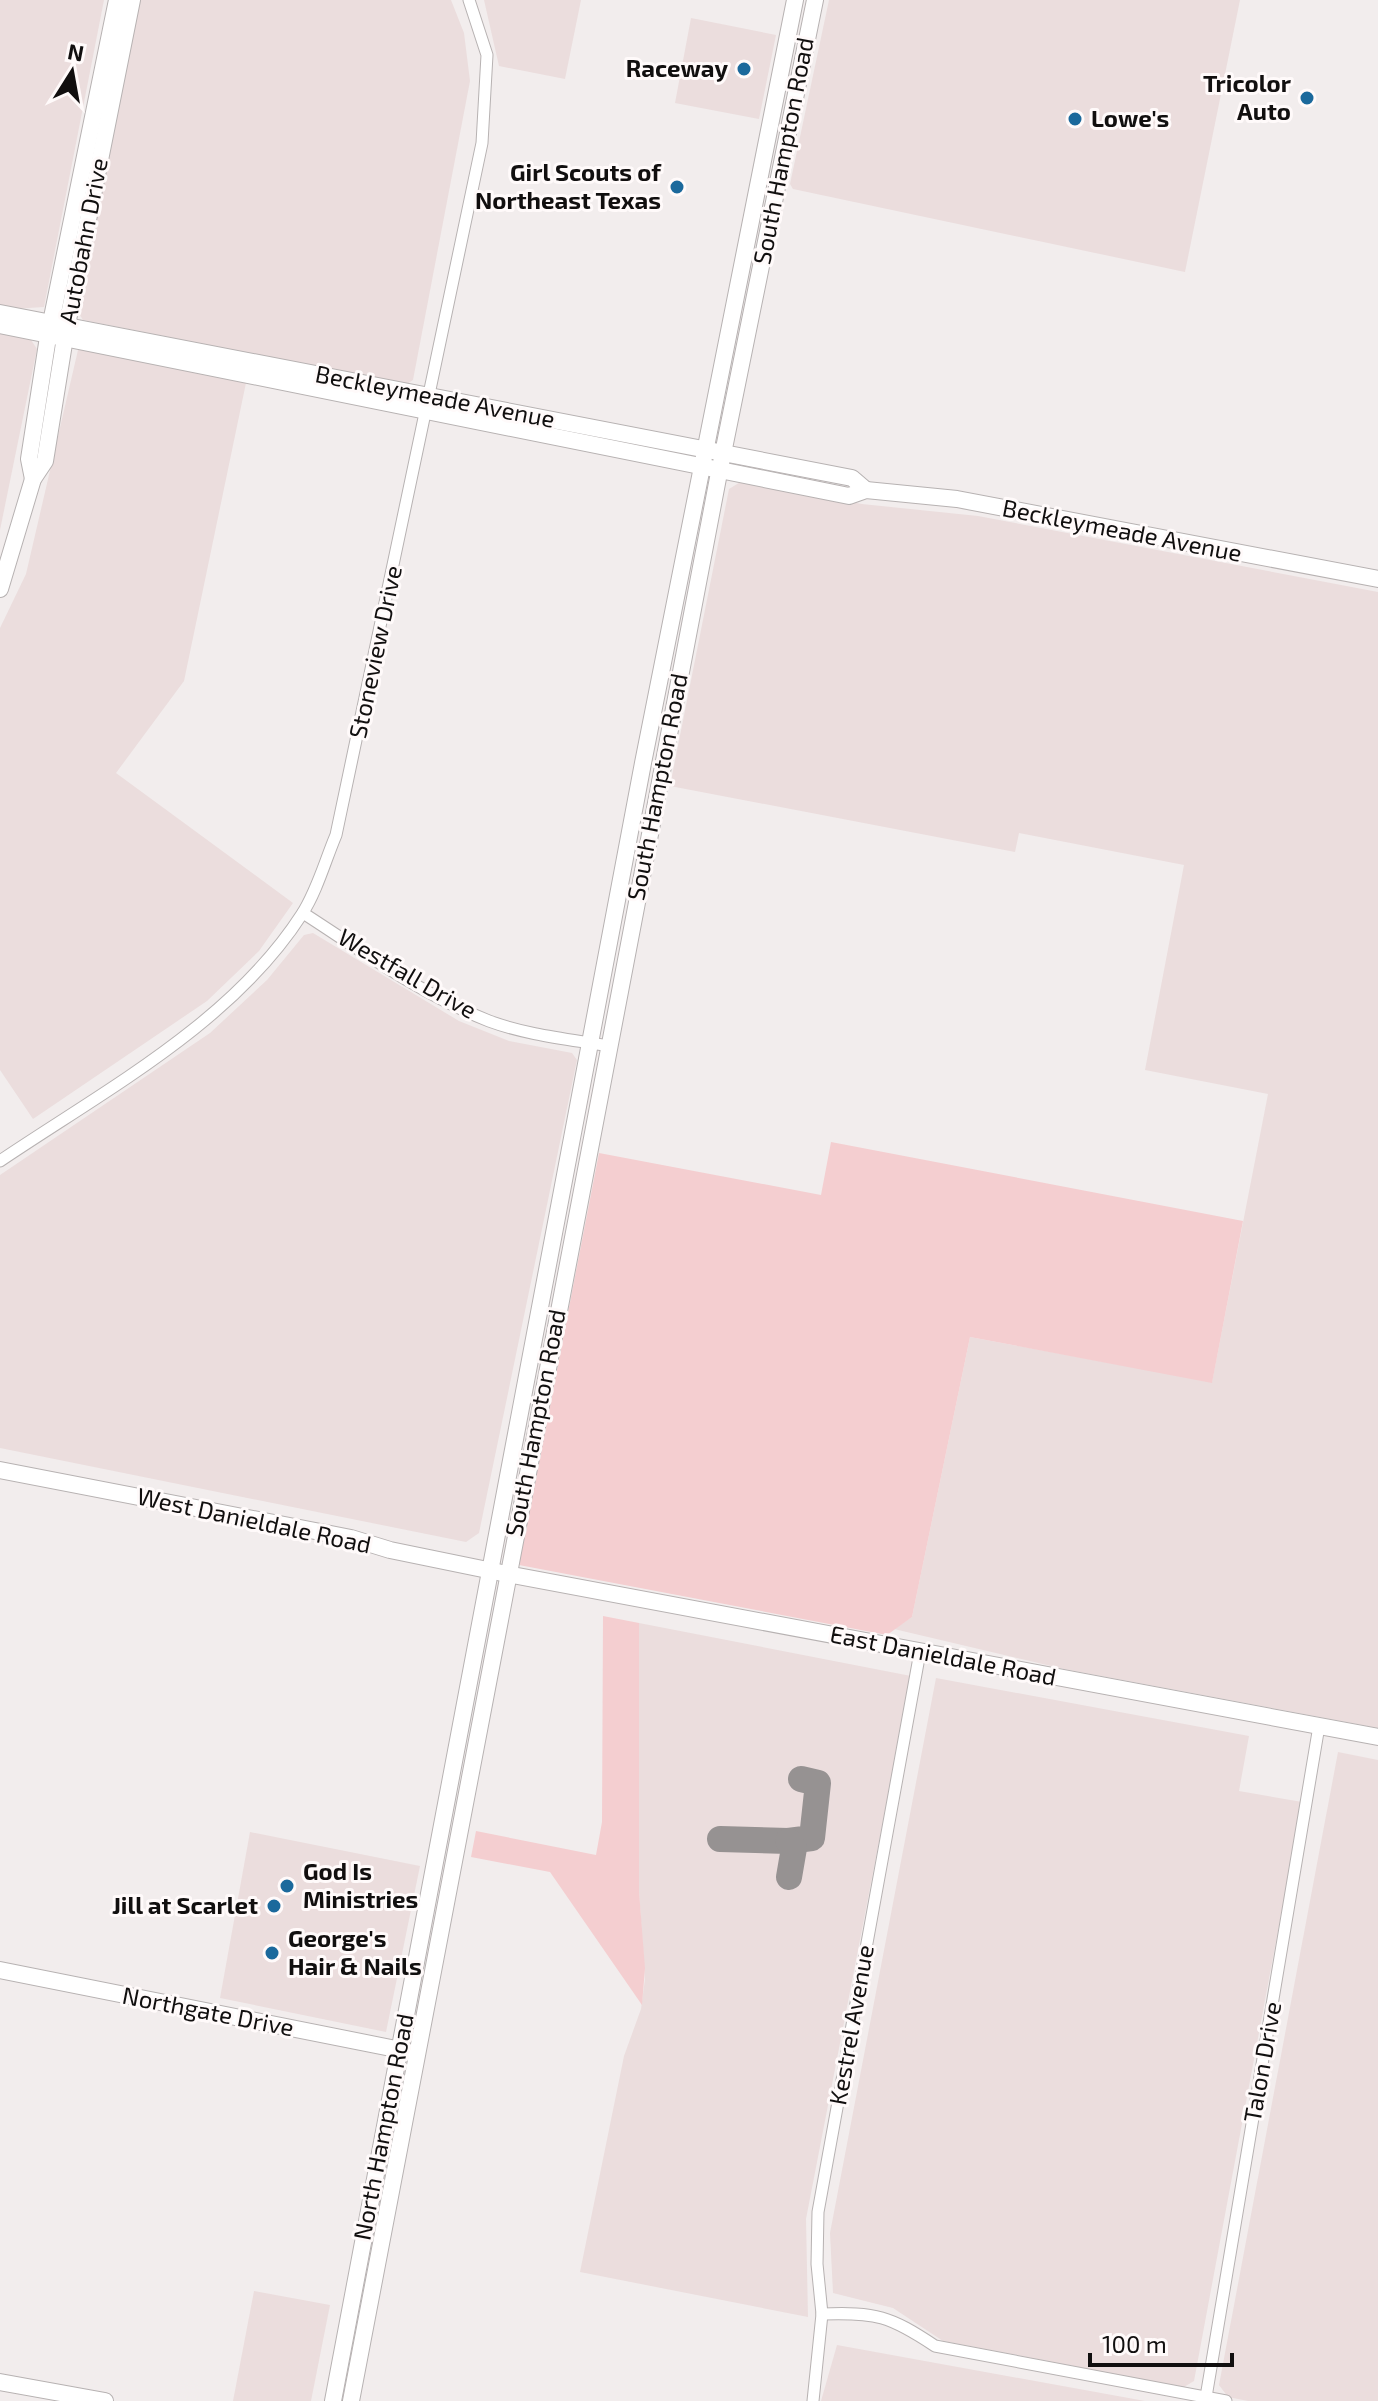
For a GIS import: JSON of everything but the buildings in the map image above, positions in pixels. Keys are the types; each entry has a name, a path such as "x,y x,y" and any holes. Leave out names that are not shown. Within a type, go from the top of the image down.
{"main road":[{"name":"Autobahn Drive","path":"0,589 33,479 45,461 58,331 117,0"},
{"name":"Autobahn Drive","path":"58,331 132,0"},
{"name":"South Hampton Road","path":"488,1570 710,421 795,0"},
{"name":"South Hampton Road","path":"507,1574 721,462 815,0"},
{"path":"789,29 808,33"},
{"path":"748,233 767,237"},
{"name":"Beckleymeade Avenue","path":"0,313 58,331"},
{"name":"Beckleymeade Avenue","path":"0,325 58,331 721,462 852,478 866,490 957,499 1378,579"},
{"path":"696,496 688,475 670,451 710,421"},
{"path":"540,1301 559,1305"},
{"name":"West Danieldale Road","path":"0,1470 351,1538 390,1550 507,1574"},
{"name":"North Hampton Road","path":"333,2401 488,1570"},
{"name":"North Hampton Road","path":"351,2401 507,1574"},
{"name":"East Danieldale Road","path":"507,1574 1378,1737"},
{"path":"449,1781 467,1786"},
{"path":"422,1924 440,1929"},
{"name":"Northgate Drive","path":"0,1970 399,2051 417,2052"},
{"path":"0,2382 105,2401"}],"street":[{"name":"Stoneview Drive","path":"0,1161 181,1037 252,977 303,913 336,835 482,143 487,55 469,0"},
{"name":"Westfall Drive","path":"303,913 457,1006 531,1033 609,1046"},
{"name":"Kestrel Avenue","path":"813,2401 822,2314 818,2212 920,1652"},
{"name":"Talon Drive","path":"1206,2397 1319,1726"},
{"path":"822,2314 866,2313 900,2323 935,2346 1226,2401"}],"shaded area":[{"path":"0,0 104,0 44,307 13,309 0,305"},
{"path":"140,0 451,0 464,33 470,81 413,380 407,384 83,320 78,312"},
{"path":"484,0 581,0 565,79 499,66"},
{"path":"829,0 1240,0 1185,272 793,189 790,184"},
{"path":"691,18 776,35 759,119 675,103"},
{"path":"0,331 31,340 37,349 0,530"},
{"path":"87,346 247,378 184,681 116,773 293,903 259,951 207,1001 33,1119 0,1070 0,628 26,574 78,350"},
{"path":"742,481 862,504 978,516 1378,592 1378,1728 1064,1669 894,1629 912,1617 970,1337 1212,1382 1268,1094 1145,1070 1184,865 1019,833 1015,852 670,786 729,489"},
{"path":"313,933 459,1021 509,1041 572,1053 577,1060 479,1533 466,1542 0,1448 0,1175 210,1033 267,980 304,935"},
{"path":"831,1142 1243,1221 1212,1383 970,1337 912,1617 887,1635 519,1565 599,1153 821,1195"},
{"path":"603,1616 639,1623 639,1891 645,1968 642,2005 550,1872 471,1857 476,1831 596,1855 602,1822"},
{"path":"639,1623 911,1676 806,2219 808,2317 580,2272 624,2056 641,2009 645,1979 639,1891"},
{"path":"936,1678 1249,1736 1239,1791 1302,1802 1194,2381 1184,2387 943,2341 893,2308 833,2293 830,2233"},
{"path":"1338,1752 1378,1760 1378,2401 1248,2401 1228,2397 1219,2385"},
{"path":"250,1832 420,1866 386,2032 220,1998"},
{"path":"254,2291 330,2305 311,2401 233,2401"},
{"path":"837,2345 1145,2401 821,2401"}],"taxiway":[{"path":"720,1839 788,1841 812,1838 818,1783 801,1779"},
{"path":"788,1841 794,1848 789,1877"}],"place":[{"name":"Raceway","path":"744,69"},
{"name":"Tricolor Auto","path":"1307,98"},
{"name":"Lowe's","path":"1075,119"},
{"name":"Girl Scouts of Northeast Texas","path":"677,187"},
{"name":"God Is Ministries","path":"287,1886"},
{"name":"Jill at Scarlet","path":"274,1906"},
{"name":"George's Hair & Nails","path":"272,1953"}]}
